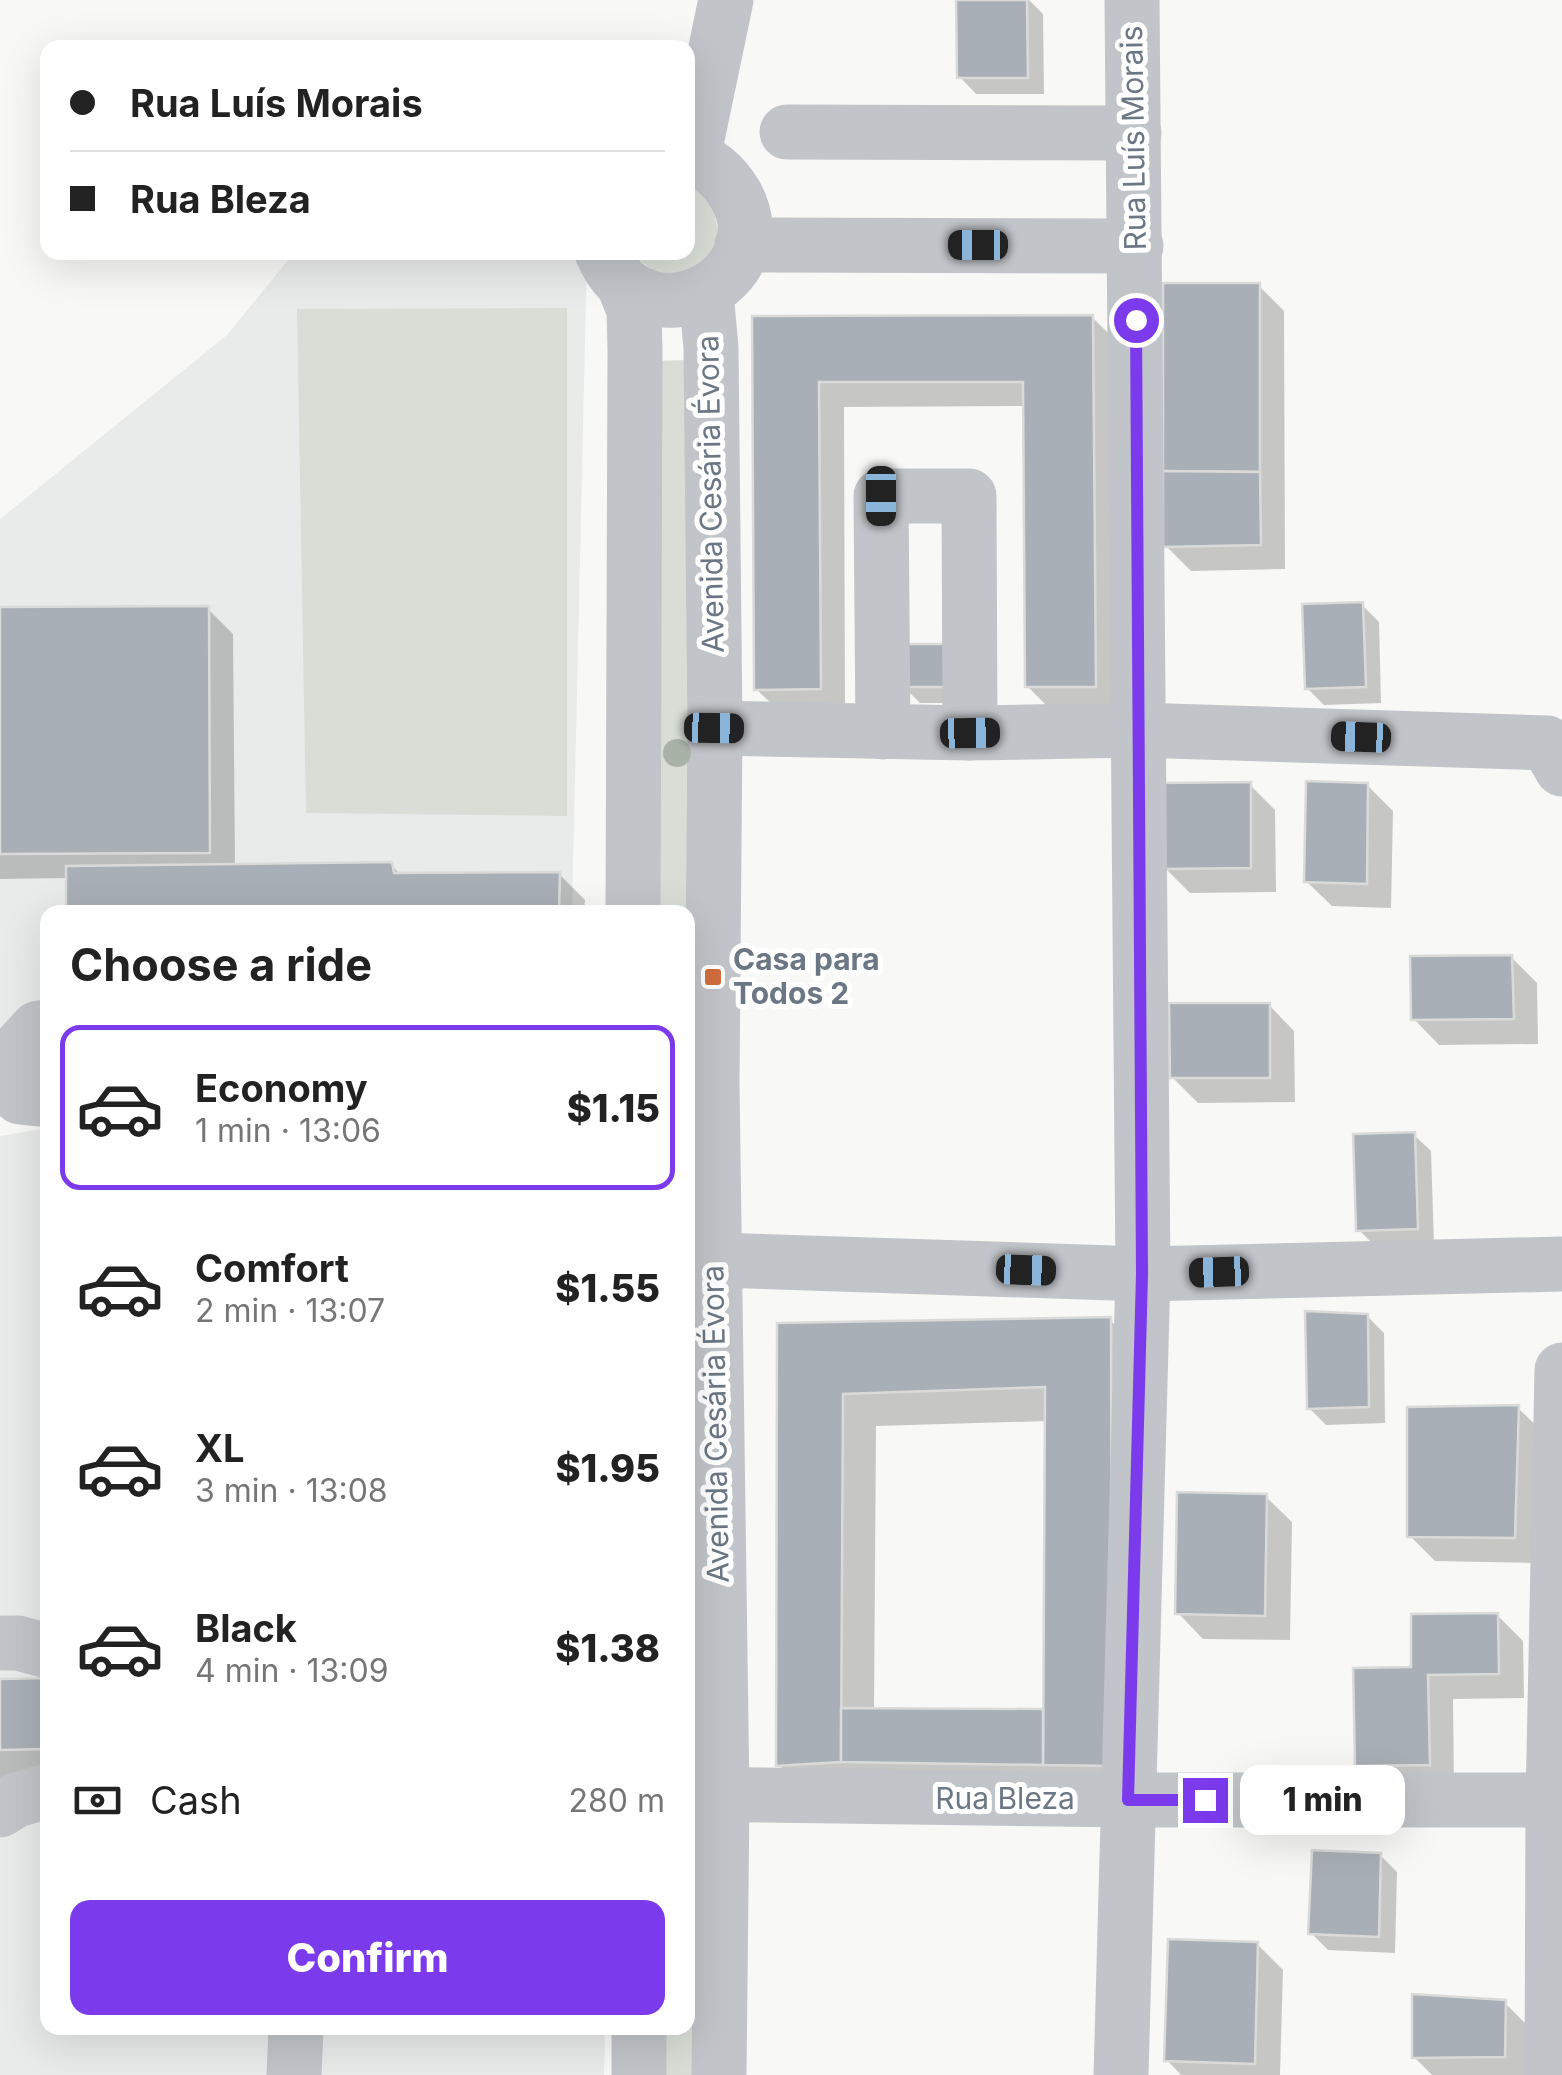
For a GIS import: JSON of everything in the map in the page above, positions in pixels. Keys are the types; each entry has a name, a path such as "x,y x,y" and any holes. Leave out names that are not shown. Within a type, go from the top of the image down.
{"street":[{"path":"695,135 726,0"},
{"name":"Rua Luís Morais","path":"1121,2075 1142,1274 1132,0"},
{"path":"787,132 1134,133"},
{"path":"613,269 643,296 664,302 706,293 728,272 742,244 744,223 739,202 728,183 695,160"},
{"path":"742,244 1136,246"},
{"path":"613,269 634,310 636,350 633,905"},
{"name":"Avenida Cesária Évora","path":"706,293 714,728 701,1260 705,1796 719,2075"},
{"path":"883,732 881,496 969,496 970,733"},
{"path":"714,728 970,733 1138,730 1555,756"},
{"path":"40,1028 13,1055 20,1097 40,1099"},
{"path":"701,1260 1142,1274 1562,1264"},
{"path":"1552,2075 1562,1370"},
{"path":"0,1642 40,1649"},
{"path":"0,1810 40,1792"},
{"name":"Rua Bleza","path":"705,1796 1557,1800"},
{"path":"294,2075 296,2035"},
{"path":"639,2035 639,2075"}],"shaded area":[{"path":"695,188 712,203 719,235 713,251 688,273 656,273 639,260 695,260"},
{"path":"288,260 587,260 572,905 40,905 40,1122 0,1094 0,519 227,335"},
{"path":"567,308 567,816 306,813 297,309"},
{"path":"689,360 688,905 655,905 652,361"},
{"path":"40,1129 40,2035 605,2035 604,2075 0,2075 0,1136"},
{"path":"697,1899 698,2075 660,2075 660,2035 695,2035"}],"building":[{"path":"956,0 1027,0 1028,78 957,78"},
{"path":"1163,283 1260,283 1260,472 1163,471"},
{"path":"1093,315 1096,687 1025,687 1023,382 819,382 821,689 754,690 752,316"},
{"path":"1163,471 1260,472 1261,545 1163,547"},
{"path":"1363,602 1366,687 1305,689 1302,604"},
{"path":"209,606 210,853 0,854 0,607"},
{"path":"900,644 954,644 954,687 900,687"},
{"path":"1306,781 1368,783 1367,884 1304,882"},
{"path":"1251,782 1251,868 1162,869 1161,783"},
{"path":"392,862 394,873 560,872 559,905 66,905 66,866"},
{"path":"1512,955 1514,1019 1411,1020 1410,956"},
{"path":"1169,1003 1270,1003 1270,1078 1170,1078"},
{"path":"1415,1132 1418,1229 1356,1231 1353,1134"},
{"path":"1305,1311 1368,1314 1369,1407 1307,1409"},
{"path":"1111,1317 1112,1766 1043,1765 1045,1387 843,1394 841,1762 776,1766 777,1323"},
{"path":"1519,1405 1515,1538 1407,1537 1407,1407"},
{"path":"1177,1492 1267,1494 1265,1616 1175,1614"},
{"path":"1498,1613 1499,1674 1428,1675 1430,1765 1355,1766 1353,1668 1411,1667 1411,1614"},
{"path":"40,1678 40,1749 0,1750 0,1679"},
{"path":"841,1708 1043,1709 1043,1765 841,1762"},
{"path":"1312,1850 1381,1853 1379,1937 1308,1934"},
{"path":"1168,1939 1258,1942 1255,2064 1164,2061"},
{"path":"1412,1994 1506,2000 1505,2057 1412,2058"}],"place":[{"name":"Casa para Todos 2","path":"713,977"}],"route":[{"path":"1136,320 1142,1274 1128,1800 1205,1800"}]}
